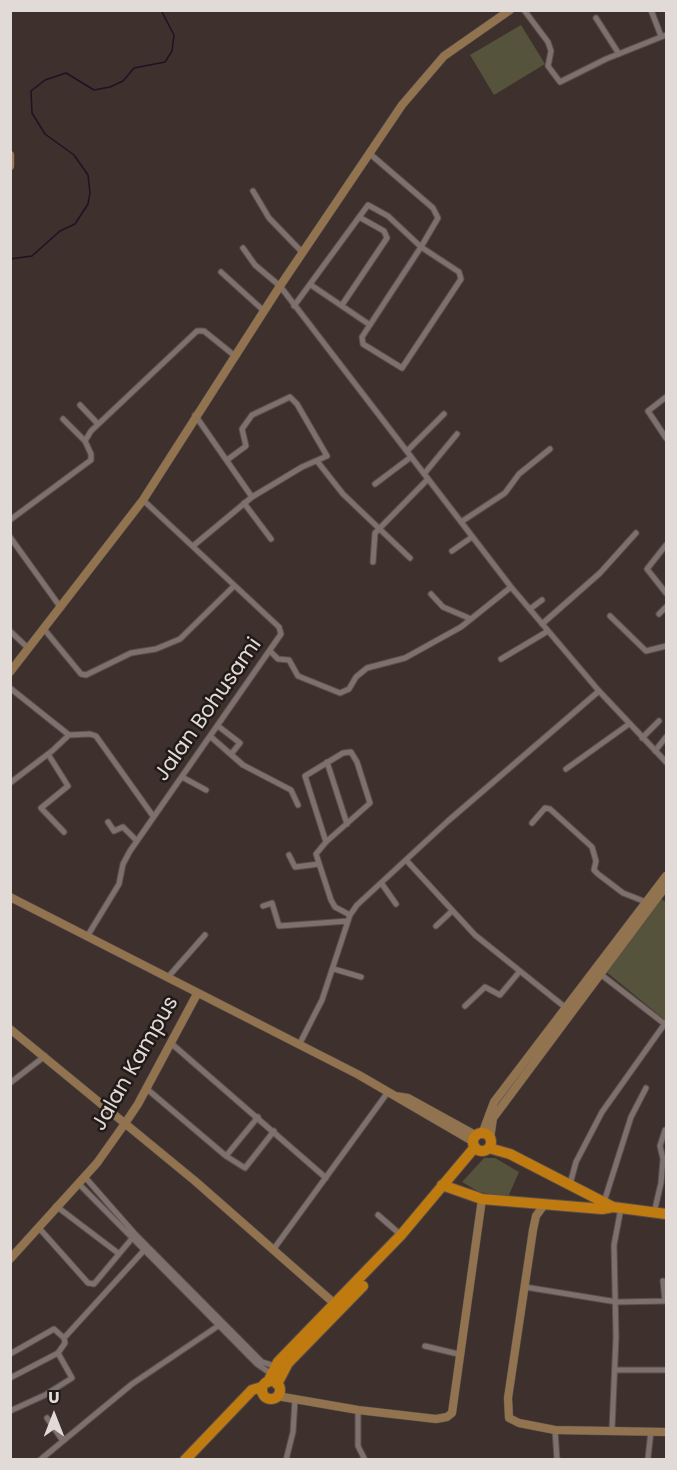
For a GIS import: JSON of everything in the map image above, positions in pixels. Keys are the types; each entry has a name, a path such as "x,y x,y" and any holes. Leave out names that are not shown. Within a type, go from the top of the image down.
{"highway":[{"path":"192,1460 242,1407 273,1381 406,1238 481,1142 510,1154 612,1206 666,1214"},
{"path":"445,1187 482,1199 602,1209 612,1206"},
{"path":"185,1460 252,1390 273,1381 335,1304 445,1187"},
{"path":"586,1207 591,1194"}],"street":[{"path":"10,672 142,500 302,252 402,105 444,56 510,10"},
{"path":"524,10 548,42 551,51 548,66 560,82 664,35 651,10"},
{"path":"596,18 619,54"},
{"path":"294,306 365,206 372,205 399,225 421,247 459,272 461,279 405,365 397,368 363,344 362,338 421,247 436,223 436,212 369,153"},
{"path":"10,155 10,166"},
{"path":"254,191 269,218 302,252"},
{"path":"342,305 387,238 384,231 358,217"},
{"path":"243,248 255,265 280,286 472,537 548,632 599,692 666,762"},
{"path":"221,272 264,311"},
{"path":"311,285 370,326"},
{"path":"85,441 98,424 197,331 204,331 234,357"},
{"path":"193,546 252,497 302,467 326,458 326,452 297,404 290,397 252,415 242,429 246,446 227,460"},
{"path":"666,397 648,411 666,438"},
{"path":"80,405 98,424"},
{"path":"407,451 444,414"},
{"path":"195,415 252,497"},
{"path":"10,520 91,460 92,454 85,441 63,419"},
{"path":"373,562 374,538 380,528 426,476 457,434"},
{"path":"461,522 505,493 519,474 550,449"},
{"path":"375,484 411,457"},
{"path":"317,461 343,494 410,558"},
{"name":"Jalan Bohusami","path":"88,934 119,884 123,864 137,841 271,652 281,630 142,500"},
{"path":"244,503 271,539"},
{"path":"542,624 600,573 636,532"},
{"path":"10,537 13,545 61,608"},
{"path":"452,551 472,537"},
{"path":"666,545 647,569 666,593"},
{"path":"44,629 81,674 86,675 131,653 156,649 180,639 234,586"},
{"path":"271,652 278,659 289,660 298,676 340,693 349,689 367,668 405,658 471,619 511,587"},
{"path":"431,594 442,607 471,619"},
{"path":"530,609 542,600"},
{"path":"659,614 666,608"},
{"path":"610,616 646,651 666,646"},
{"path":"10,631 29,649"},
{"path":"501,659 548,632"},
{"path":"10,688 69,735"},
{"path":"298,1046 322,1000 349,918 357,906 438,830 599,692"},
{"path":"642,738 659,721"},
{"path":"566,769 629,724"},
{"path":"218,726 240,743 232,753"},
{"path":"10,783 69,735 90,734 96,736 153,816"},
{"path":"655,751 666,736"},
{"path":"211,737 243,765 291,790 298,805"},
{"path":"326,842 305,779 307,773 351,752 368,793 369,805 316,852 328,895 335,907 349,918"},
{"path":"48,754 68,786 41,808 64,832"},
{"path":"327,762 347,824"},
{"path":"182,777 206,790"},
{"path":"532,823 545,808 550,809 592,847 596,861 594,870 598,874 623,893 646,902"},
{"path":"108,822 114,831 123,827 137,841"},
{"path":"289,855 295,867 319,864"},
{"path":"407,861 452,911 488,946 566,1008"},
{"path":"481,1142 494,1102 566,1008 663,890 666,876"},
{"path":"382,884 396,904"},
{"path":"481,1142 493,1118 646,902 663,890"},
{"path":"10,897 129,955 197,994 481,1142"},
{"path":"263,906 272,903 279,926 349,918"},
{"path":"436,926 452,911"},
{"path":"169,976 205,935"},
{"path":"334,969 361,977"},
{"path":"465,1006 485,987 498,996 502,994 520,971"},
{"path":"570,1184 576,1162 598,1119 666,1024 597,972"},
{"name":"Jalan Kampus","path":"10,1259 97,1163 126,1122 172,1044 197,994"},
{"path":"10,1029 126,1122 335,1304"},
{"path":"172,1044 327,1178"},
{"path":"10,1083 45,1056"},
{"path":"612,1429 617,1302 612,1206 631,1117 646,1088"},
{"path":"147,1089 226,1156 244,1168 274,1131"},
{"path":"273,1250 392,1094"},
{"path":"226,1156 258,1117"},
{"path":"654,1212 662,1183 663,1159 660,1146 665,1130"},
{"path":"84,1176 134,1235"},
{"path":"78,1183 147,1247 273,1381 295,1400 436,1419 447,1418 452,1413 482,1199"},
{"path":"530,1204 536,1216"},
{"path":"544,1205 536,1216 507,1413 512,1421 555,1430 612,1429 666,1432"},
{"path":"56,1206 118,1253"},
{"path":"378,1215 401,1235"},
{"path":"39,1228 88,1283 94,1284 134,1235"},
{"path":"64,1338 147,1247"},
{"path":"525,1287 617,1302 666,1301 663,1281"},
{"path":"40,1460 132,1384 221,1324"},
{"path":"10,1354 54,1329 64,1338 65,1343 58,1353 10,1378"},
{"path":"425,1346 459,1354"},
{"path":"10,1411 45,1395 72,1378 58,1353"},
{"path":"615,1370 666,1370"},
{"path":"286,1460 293,1432 295,1400"},
{"path":"358,1410 358,1446 365,1460"},
{"path":"47,1418 63,1441"},
{"path":"555,1430 557,1460"},
{"path":"648,1458 651,1431"}],"shaded area":[{"path":"521,25 545,64 494,95 470,55"},
{"path":"658,897 666,902 665,1020 604,970"},
{"path":"484,1158 495,1158 519,1172 508,1197 479,1192 462,1182"}],"waterway":[{"path":"10,259 32,256 60,231 75,224 88,204 90,193 88,175 74,155 45,134 32,113 31,91 45,80 66,73 94,90 110,87 123,81 134,68 165,62 172,51 174,35 161,10"}]}
